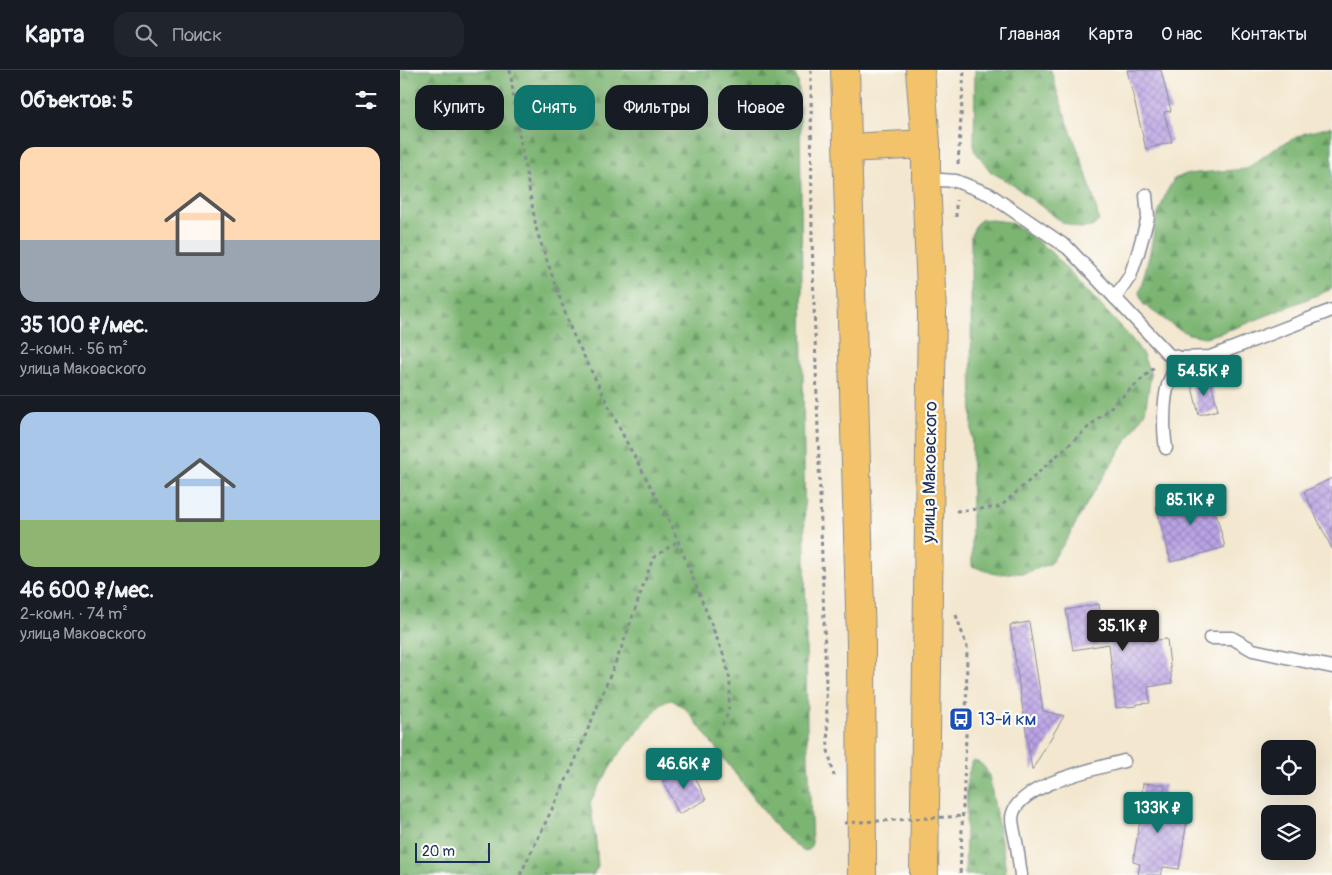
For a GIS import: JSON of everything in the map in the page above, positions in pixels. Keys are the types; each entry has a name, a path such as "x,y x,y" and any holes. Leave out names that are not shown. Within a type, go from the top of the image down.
{"highway":[{"path":"846,70 861,643 862,875"},
{"name":"улица Маковского","path":"920,70 926,144 932,312 924,875"},
{"path":"848,148 926,144"}],"lane":[{"path":"926,179 956,181 989,194 1068,248 1115,298 1175,356 1210,357 1332,310"},
{"path":"1115,298 1130,276 1138,253 1148,217 1146,195"},
{"path":"1166,448 1164,410 1175,356"},
{"path":"1210,638 1232,638 1253,650 1332,667"},
{"path":"1021,875 1012,817 1018,804 1035,790 1061,779 1124,761"}],"path":[{"path":"510,70 519,134 537,232 570,330 626,442 671,524 724,659 730,680 728,712 722,726"},
{"path":"811,70 812,239 828,750"},
{"path":"956,511 1000,507 1175,356"},
{"path":"520,875 572,768 624,644 653,558 678,541"},
{"path":"960,875 966,737"},
{"path":"844,823 963,816"}],"green space":[{"path":"400,70 793,70 798,85 718,85 718,130 800,130 807,730 812,843 809,850 803,851 779,831 686,709 672,700 663,702 617,756 590,802 598,866 593,875 400,875"},
{"path":"975,70 1051,70 1095,202 1099,221 1092,227 1079,228 1062,222 1009,182 991,172 974,150"},
{"path":"1332,127 1332,289 1243,325 1205,337 1189,334 1175,327 1143,304 1139,293 1157,217 1166,193 1174,179 1186,174 1246,169 1277,147 1305,133"},
{"path":"982,219 1009,222 1022,229 1052,253 1131,338 1142,353 1151,375 1145,412 1090,498 1067,539 1050,564 1025,573 995,574 972,566 971,236 976,224"},
{"path":"973,761 983,766 989,776 1006,875 965,875 967,780"}],"building":[{"path":"1127,70 1161,70 1171,111 1164,112 1172,142 1146,149"},
{"path":"1210,379 1218,410 1199,415 1191,383"},
{"path":"1332,478 1332,549 1304,492"},
{"path":"1210,491 1225,547 1171,562 1156,506"},
{"path":"1099,604 1101,618 1144,613 1147,641 1167,639 1172,683 1148,687 1150,703 1116,708 1109,644 1073,650 1066,610"},
{"path":"1029,622 1043,711 1064,716 1032,770 1010,625"},
{"path":"690,767 706,800 679,814 663,780"},
{"path":"1143,783 1165,785 1162,812 1172,813 1171,818 1187,821 1179,869 1163,867 1161,875 1138,875 1140,864 1133,862 1143,803 1141,803"}],"place":[{"name":"13-й км","path":"961,719"}]}
